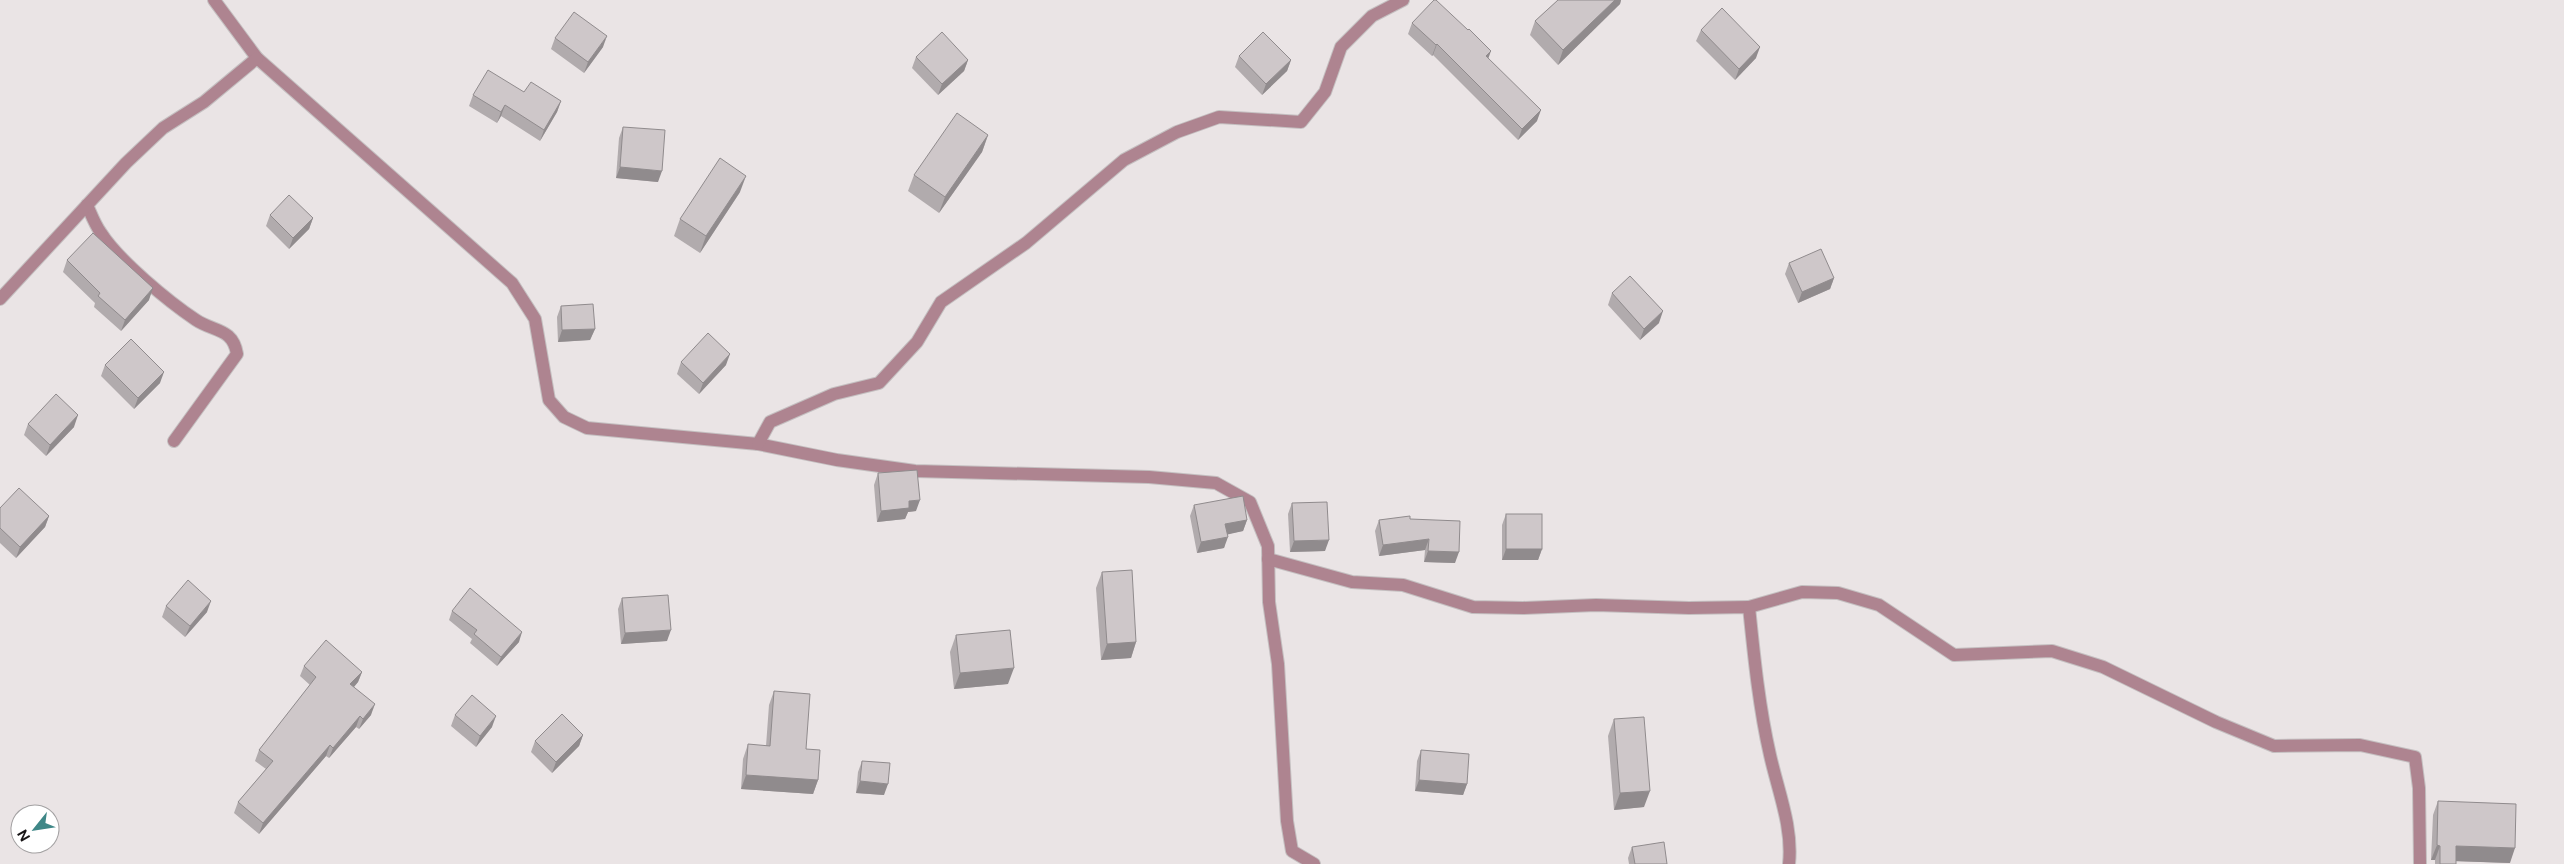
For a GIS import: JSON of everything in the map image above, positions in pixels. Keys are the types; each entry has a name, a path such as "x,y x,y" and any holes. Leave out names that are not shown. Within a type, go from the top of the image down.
{"street":[{"path":"214,0 257,58 512,283 535,319 549,400 564,417 587,428 758,444 837,460 915,471 1149,477 1216,483 1250,502 1268,546 1268,602 1278,664 1287,821 1292,851 1314,864"},
{"path":"758,444 770,422 834,394 880,383 917,342 941,302 1026,242 1124,160 1176,132 1220,117 1301,122 1325,92 1341,47 1372,16 1403,0"},
{"path":"0,299 126,163 163,128 204,102 257,58"},
{"path":"87,206 101,233 136,272 197,321 231,336 236,344 237,354 174,442"},
{"path":"1268,559 1352,582 1403,585 1473,607 1523,608 1596,605 1688,608 1749,607 1802,592 1838,593 1879,605 1954,655 2052,651 2103,667 2216,722 2274,746 2360,745 2415,757 2419,788 2420,864"},
{"path":"1749,607 1754,658 1770,754 1784,808 1791,850 1789,864"}],"building":[{"path":"1434,0 1469,29 1491,51 1486,56 1541,110 1522,129 1437,44 1412,23"},
{"path":"1558,0 1615,0 1563,50 1535,21"},
{"path":"1722,8 1760,47 1739,69 1701,30"},
{"path":"574,12 607,36 588,62 555,38"},
{"path":"942,32 968,60 942,84 916,57"},
{"path":"1263,32 1291,60 1266,84 1239,56"},
{"path":"488,70 524,92 531,82 561,101 544,130 505,105 501,112 473,95"},
{"path":"957,113 988,135 945,197 914,175"},
{"path":"623,127 665,130 662,171 620,167"},
{"path":"720,158 746,176 706,236 680,219"},
{"path":"289,195 313,218 293,238 270,215"},
{"path":"93,233 153,288 125,320 98,296 100,293 67,260"},
{"path":"1821,249 1834,278 1802,292 1789,263"},
{"path":"1630,276 1663,311 1644,329 1612,293"},
{"path":"593,304 595,329 562,330 561,306"},
{"path":"708,333 730,354 703,383 681,362"},
{"path":"131,339 164,372 138,398 105,365"},
{"path":"56,394 78,415 50,445 28,424"},
{"path":"917,470 920,500 909,501 909,508 881,511 878,473"},
{"path":"19,488 49,516 20,547 0,528 0,508"},
{"path":"1243,496 1247,520 1225,524 1228,537 1201,542 1194,505"},
{"path":"1327,502 1329,540 1294,541 1292,503"},
{"path":"1506,514 1542,514 1542,549 1506,549"},
{"path":"1410,516 1410,519 1460,521 1459,552 1428,551 1429,539 1383,545 1379,520"},
{"path":"1132,570 1136,642 1107,644 1102,572"},
{"path":"188,580 211,601 190,626 166,606"},
{"path":"470,588 522,632 501,657 474,634 477,630 452,611"},
{"path":"668,595 671,630 625,633 622,598"},
{"path":"1010,630 1014,668 960,673 956,635"},
{"path":"326,640 362,672 350,684 375,704 363,719 360,716 333,748 330,745 263,823 238,802 273,761 259,750 316,677 304,666"},
{"path":"774,691 810,694 806,749 820,750 818,780 746,775 748,744 770,746"},
{"path":"472,695 496,716 480,736 455,715"},
{"path":"562,714 583,735 556,762 535,741"},
{"path":"1644,717 1650,791 1620,793 1614,719"},
{"path":"1421,750 1469,754 1467,784 1419,780"},
{"path":"862,761 890,763 888,784 860,781"},
{"path":"2438,801 2516,804 2515,848 2456,846 2456,864 2440,864 2440,846 2437,845"},
{"path":"1664,842 1667,864 1635,864 1632,847"}]}
